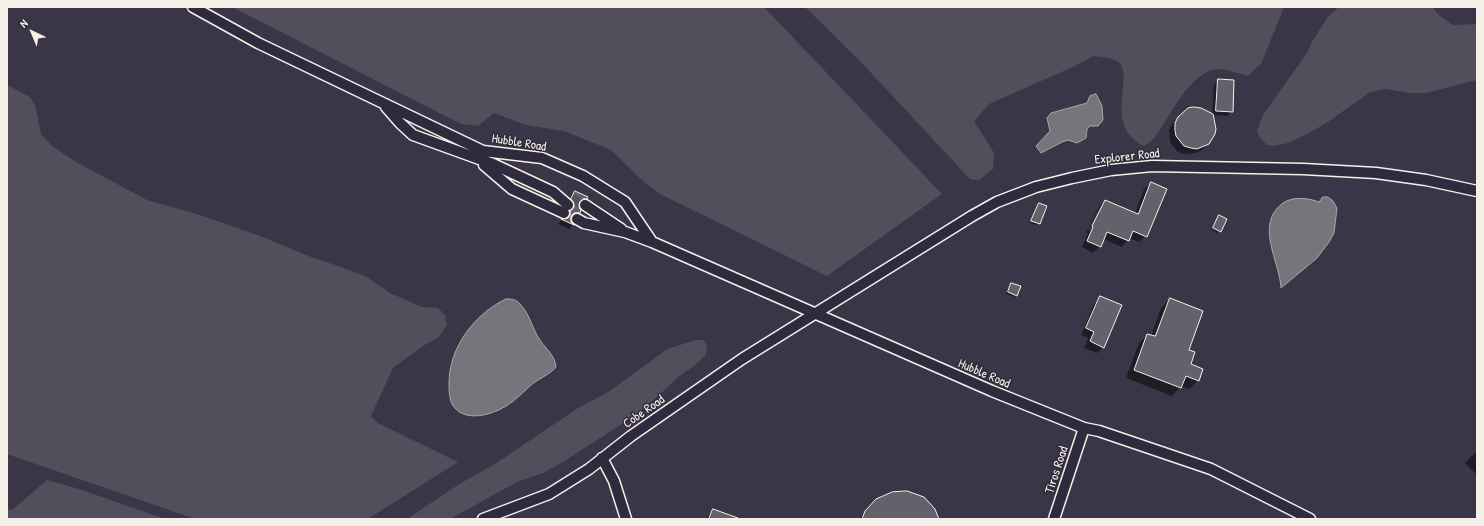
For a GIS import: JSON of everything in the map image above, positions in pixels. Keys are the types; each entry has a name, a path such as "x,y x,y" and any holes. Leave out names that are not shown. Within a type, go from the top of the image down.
{"street":[{"name":"Hubble Road","path":"193,7 258,43 483,151 542,158 584,176 625,202 652,242"},
{"name":"Hubble Road","path":"384,104 400,123 413,135 493,164 553,192 568,206 512,189 499,176 476,159"},
{"name":"Explorer Road","path":"814,314 936,237 997,202 1036,187 1111,170 1152,166 1376,173 1426,180 1477,191"},
{"name":"Hubble Road","path":"625,232 611,222 581,211 584,223 625,232 652,242 992,391 1084,428 1099,430 1211,470 1310,519"},
{"name":"Cobe Road","path":"483,519 549,494 589,469 709,381 814,314"},
{"name":"Tiros Road","path":"1054,519 1084,428"},
{"path":"602,458 614,481 626,519"}],"shaded area":[{"path":"232,7 764,7 942,194 827,276 660,194 645,183 611,150 564,131 526,125 494,113 478,126 461,124"},
{"path":"805,7 1284,7 1261,64 1248,76 1221,69 1210,71 1200,76 1182,96 1154,138 1144,146 1131,137 1124,126 1122,100 1124,76 1122,67 1117,61 1105,57 1093,56 1075,66 989,104 974,121 994,153 993,169 979,180 970,179 859,60"},
{"path":"1339,7 1432,7 1440,16 1453,25 1477,24 1477,80 1426,93 1409,93 1386,89 1370,92 1325,124 1309,133 1288,143 1274,146 1267,145 1260,138 1257,131 1263,115 1307,53 1313,40 1328,17"},
{"path":"7,85 30,97 35,105 41,134 53,147 78,163 147,200 197,214 260,236 311,257 365,276 390,293 422,307 438,308 445,315 447,325 439,337 426,344 393,368 371,416 378,423 458,462 368,519 195,519 7,454"},
{"path":"1096,94 1102,106 1103,120 1098,126 1090,126 1087,129 1086,138 1077,143 1068,140 1041,153 1036,146 1050,131 1047,118 1051,113 1087,103 1090,96"},
{"path":"1323,197 1328,197 1333,201 1337,208 1334,233 1317,258 1281,288 1269,232 1270,221 1275,212 1283,203 1291,199 1311,199 1319,202"},
{"path":"506,299 515,300 523,308 540,341 554,358 556,367 503,408 479,416 463,414 452,404 450,396 450,370 453,357 459,345 474,323 494,305"},
{"path":"696,340 703,340 707,346 706,354 698,363 678,377 657,397 631,418 563,462 543,473 517,482 450,519 407,519 461,483 495,464 578,408 610,391 667,349"},
{"path":"47,480 79,489 165,519 7,519 7,510 13,509"}],"building":[{"path":"1218,79 1234,80 1233,112 1216,111"},
{"path":"1188,108 1201,108 1213,114 1216,129 1215,134 1209,144 1197,149 1184,146 1176,136 1175,130 1175,123 1178,117"},
{"path":"1151,182 1167,189 1147,237 1133,231 1129,241 1107,232 1101,247 1087,241 1093,227 1092,226 1105,200 1138,214"},
{"path":"575,191 588,197 587,199 582,199 579,202 579,208 581,210 580,213 574,213 571,216 571,222 574,225 561,219 568,218 570,211 574,207 574,203 571,199"},
{"path":"1039,203 1047,206 1040,224 1031,221"},
{"path":"1219,215 1227,219 1221,232 1213,228"},
{"path":"1011,283 1021,286 1017,296 1008,292"},
{"path":"1100,296 1122,305 1104,348 1090,341 1094,332 1086,328"},
{"path":"1170,298 1203,311 1189,350 1195,352 1191,364 1203,369 1199,381 1186,376 1181,388 1134,370 1147,334 1155,336"},
{"path":"907,491 924,497 935,509 939,519 862,519 865,511 876,499 892,492"},
{"path":"713,509 738,518 738,519 709,519"}],"tunnel":[{"path":"572,199 585,205"}]}
